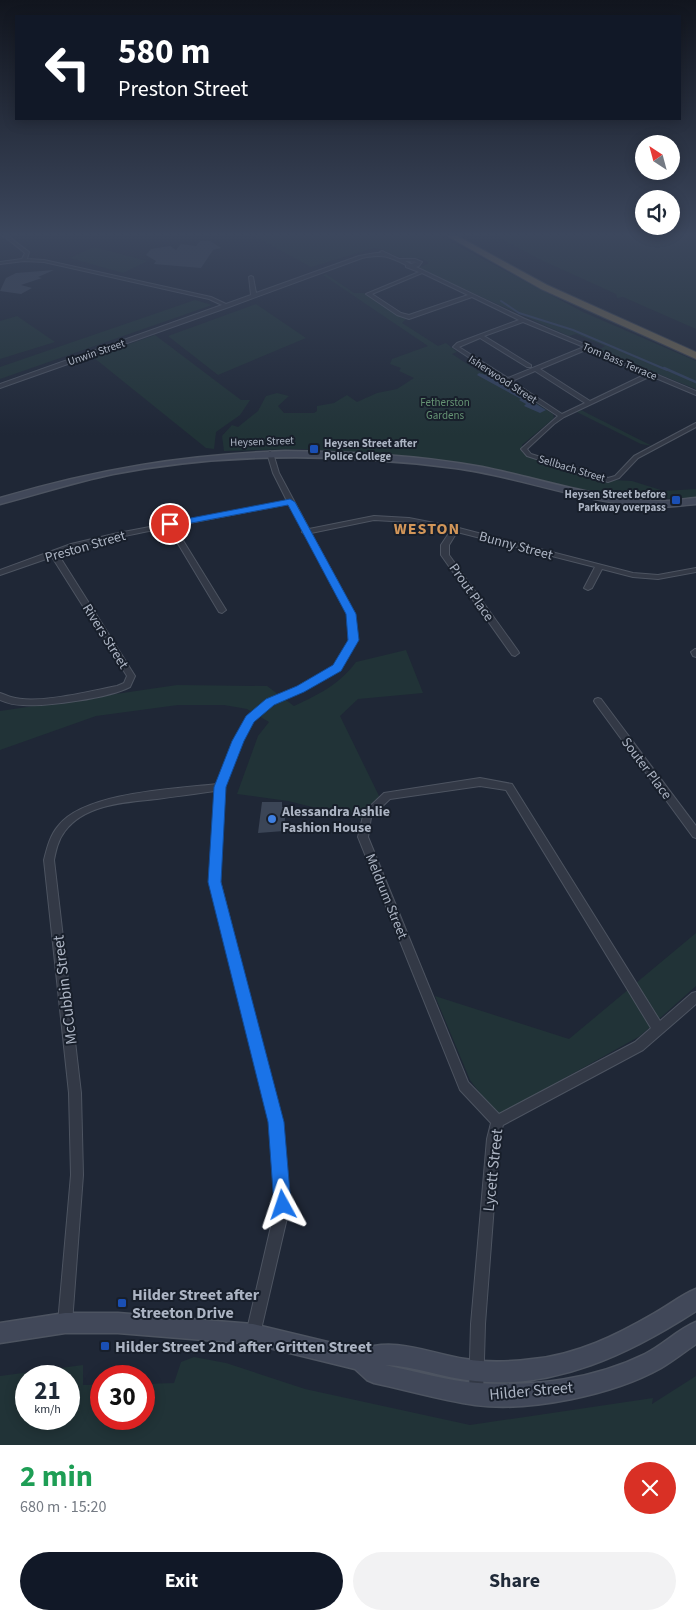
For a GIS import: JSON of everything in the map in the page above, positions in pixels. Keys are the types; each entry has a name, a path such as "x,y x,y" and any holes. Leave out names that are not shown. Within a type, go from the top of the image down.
{"highway":[{"path":"574,300 696,356"},
{"path":"584,300 696,351"}],"main road":[{"name":"Heysen Street","path":"0,501 90,476 151,464 270,453 334,453 386,456 460,466 619,500 696,506"},
{"name":"Heysen Street","path":"676,504 696,501"},
{"name":"Hilder Street","path":"361,1360 378,1354 476,1371 515,1373 569,1364 619,1345 659,1324 696,1299"},
{"name":"Hilder Street","path":"0,1333 64,1323 118,1323 253,1334 361,1360 374,1373 476,1394 515,1395 557,1391 607,1380 653,1361 696,1332"}],"street":[{"path":"216,300 227,306"},
{"name":"Unwin Street","path":"0,386 242,300"},
{"path":"378,300 398,314 408,317 457,300"},
{"name":"Tom Bass Terrace","path":"480,300 587,348 696,393"},
{"name":"Isherwood Street","path":"523,320 482,337 459,344 456,347 562,416"},
{"path":"482,337 590,403"},
{"path":"507,381 581,345"},
{"path":"500,377 532,368 587,348"},
{"name":"Sellbach Street","path":"651,374 562,416 524,449 526,452 608,480 617,477 636,457 694,428"},
{"path":"253,1334 283,1205 276,1122 215,882 220,787 238,741 250,719 270,702 300,689 337,668 353,640 351,614 290,502 276,473 270,453"},
{"name":"Preston Street","path":"0,573 74,546 170,524 290,502"},
{"name":"Bunny Street","path":"306,532 374,518 409,520 455,529 633,575 658,576 696,570"},
{"path":"170,524 222,610"},
{"name":"Prout Place","path":"455,529 445,545 446,555 515,653"},
{"name":"Rivers Street","path":"0,696 14,702 52,700 119,689 127,685 131,676 54,554"},
{"path":"588,588 599,567"},
{"name":"Souter Place","path":"598,701 696,834"},
{"name":"Meldrum Street","path":"498,1120 464,1086 363,837 367,816 388,796 480,782 509,787 659,1030"},
{"name":"McCubbin Street","path":"64,1323 77,1175 75,1094 49,860 50,848 75,814 95,804 220,787"},
{"name":"Lycett Street","path":"476,1394 492,1149 498,1120 639,1046 696,997"}],"green space":[{"path":"194,300 212,305 0,379 0,367"},
{"name":"Fetherston Gardens","path":"361,300 376,300 406,319 402,323 438,346 446,343 457,352 452,354 478,371 484,370 553,414 554,418 522,445 522,452 528,456 597,479 632,481 664,491 696,489 696,498 653,499 614,496 479,467 389,454 301,449 224,451 222,436 232,425 238,427 258,411 266,396 277,393 289,396 278,406 284,413 314,413 317,411 317,406 334,403 347,395 357,402 377,393 397,389 414,378 399,371 401,368 390,364 392,359 428,346"},
{"path":"489,300 561,300 583,312 696,361 696,389 598,350 605,346 576,334 569,336"},
{"path":"631,300 696,300 696,329"},
{"path":"256,304 306,338 218,375 168,336"},
{"path":"17,316 55,342 0,359 0,321"},
{"path":"155,335 241,400 250,400 240,415 216,432 214,449 206,448 93,357"},
{"path":"581,410 652,446 641,444 577,412"},
{"path":"406,650 423,693 358,699 340,716 380,798 361,819 288,801 237,794 258,736 269,722 247,709 224,705 178,705 96,716 0,750 0,711 177,685 267,686 294,706 336,683 356,662"},
{"path":"696,933 696,986 640,1036 497,1116 470,1080 435,996 569,1039"},
{"path":"194,1357 226,1363 305,1389 470,1425 653,1398 652,1404 696,1376 696,1445 0,1445 0,1376 15,1374 15,1430 80,1430 80,1365 83,1365 83,1385 90,1385 90,1430 155,1430 155,1384 174,1383 181,1362"}],"water":[{"path":"479,373 492,377 546,410 540,413 524,406 526,404 519,400 521,399 477,375"}],"building":[{"name":"Alessandra Ashlie Fashion House","path":"262,802 282,802 282,807 286,807 284,831 258,833"}],"waterway":[{"path":"501,301 519,313 573,330 667,370"},
{"path":"664,368 696,382"}],"place":[{"name":"Heysen Street after Police College","path":"314,449"},
{"name":"Heysen Street before Parkway overpass","path":"676,500"},
{"name":"Alessandra Ashlie Fashion House","path":"272,819"},
{"name":"Hilder Street after Streeton Drive","path":"122,1303"},
{"name":"Hilder Street 2nd after Gritten Street","path":"105,1346"}],"district":[{"name":"WESTON","path":"427,528"}],"route":[{"path":"170,524 290,502 351,614 353,640 337,668 300,689 270,702 250,719 238,741 220,787 215,882 276,1122 283,1205"}]}
